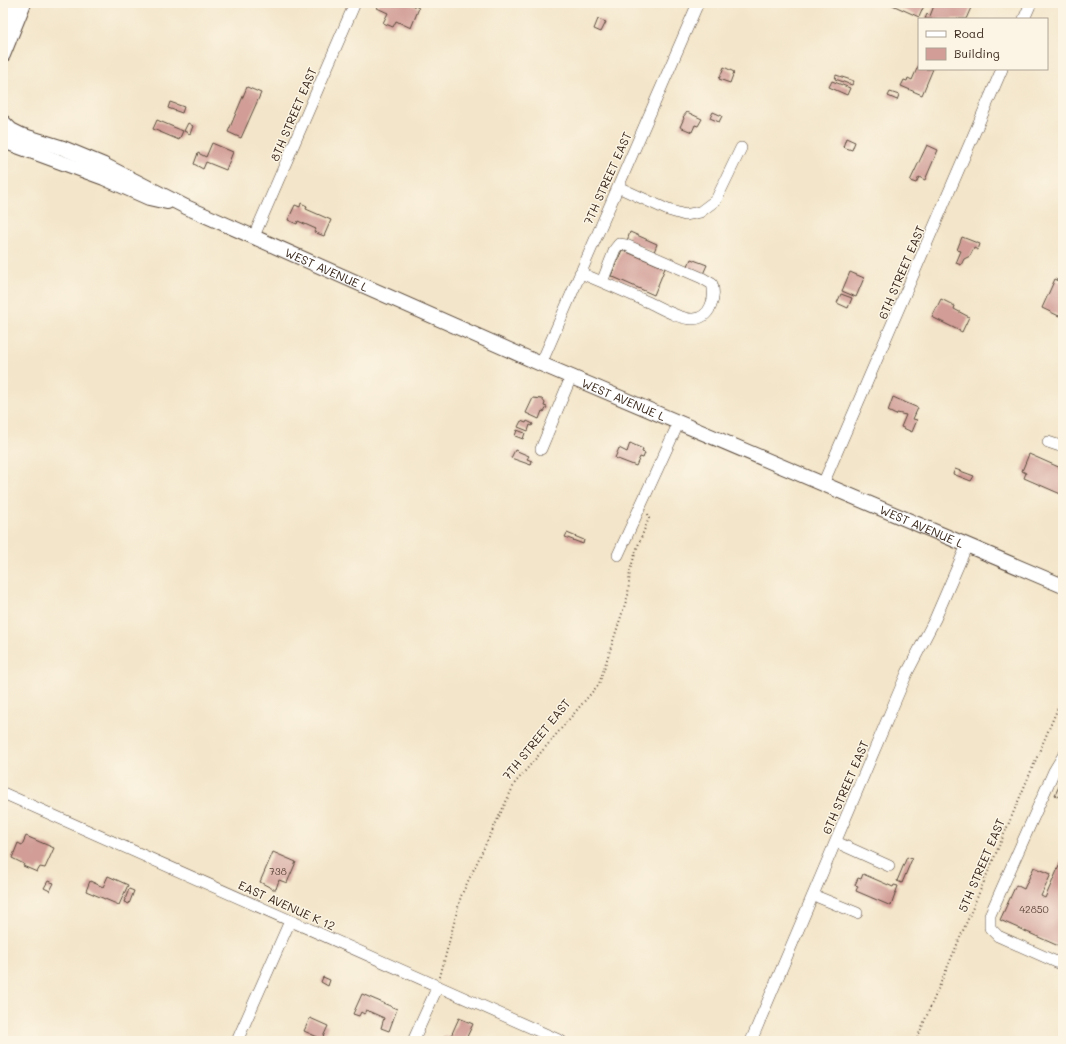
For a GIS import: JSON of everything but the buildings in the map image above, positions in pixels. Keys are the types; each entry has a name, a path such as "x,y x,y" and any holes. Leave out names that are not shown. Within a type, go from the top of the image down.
{"main road":[{"path":"3,21 10,3"},
{"path":"3,55 24,3"},
{"name":"WEST AVENUE L","path":"3,122 11,130 21,135 63,148 104,164 186,207 541,364 1063,586"},
{"name":"WEST AVENUE L","path":"3,141 104,178 149,198 186,207"}],"street":[{"name":"8TH STREET EAST","path":"254,236 355,3"},
{"name":"7TH STREET EAST","path":"541,364 698,3"},
{"path":"1024,18 1032,3"},
{"name":"6TH STREET EAST","path":"823,484 1002,70"},
{"path":"618,187 685,215 700,212 716,200 741,148"},
{"path":"580,273 675,314 693,319 703,316 709,310 713,301 714,292 712,284 702,278 626,245 619,244 615,249 602,282"},
{"path":"541,449 571,377"},
{"path":"618,554 679,422"},
{"path":"1048,442 1063,447"},
{"name":"6TH STREET EAST","path":"751,1041 907,673 935,619 967,545"},
{"path":"1063,756 1054,771 990,915 990,928 998,936 1063,965"},
{"name":"EAST AVENUE K 12","path":"4,796 561,1041"},
{"path":"836,842 889,866"},
{"path":"813,895 857,913"},
{"path":"237,1041 290,922"},
{"path":"413,1041 438,986"}],"path":[{"name":"7TH STREET EAST","path":"438,986 461,896 515,783 599,684 628,595 630,570 649,518 644,498"},
{"name":"5TH STREET EAST","path":"916,1041 1063,696"}]}
